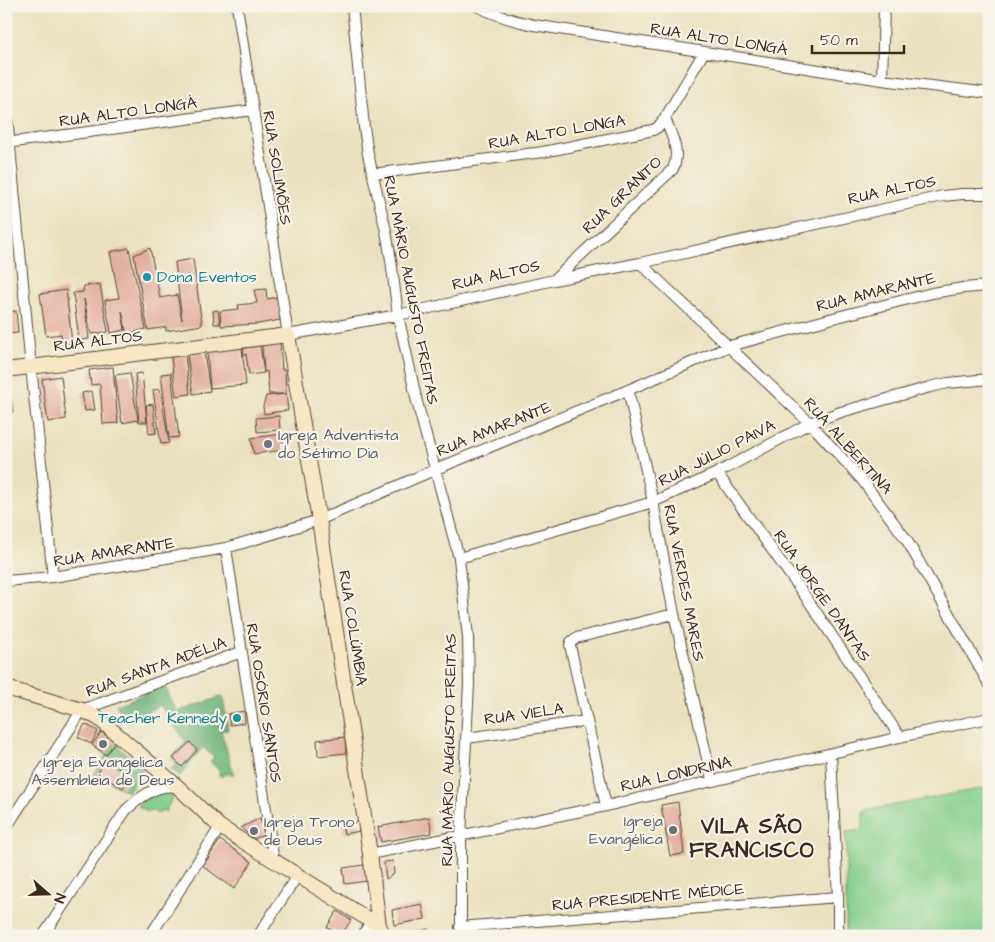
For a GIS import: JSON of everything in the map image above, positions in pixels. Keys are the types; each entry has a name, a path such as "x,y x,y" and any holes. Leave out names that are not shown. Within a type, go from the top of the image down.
{"street":[{"name":"RUA SOLIMÕES","path":"237,6 288,335"},
{"name":"RUA MÁRIO AUGUSTO FREITAS","path":"352,6 368,154 386,231 398,316 434,470 459,558 468,637 469,684 461,836 461,931"},
{"name":"RUA ALTO LONGÁ","path":"477,6 492,14 534,25 882,80 989,93"},
{"path":"882,80 884,6"},
{"name":"RUA ALTO LONGA","path":"373,174 552,150 653,130 665,118 704,52"},
{"path":"6,106 8,143 53,577"},
{"name":"RUA ALTO LONGÁ","path":"8,143 253,110"},
{"name":"RUA GRANITO","path":"554,280 673,169 676,151 665,118"},
{"name":"RUA ALTOS","path":"6,370 288,335 398,316 554,280 640,263 943,196 989,194"},
{"name":"RUA ALBERTINA","path":"640,263 810,423 862,480 906,539 989,684"},
{"name":"RUA AMARANTE","path":"6,581 53,577 226,548 319,520 730,346 932,293 989,286"},
{"name":"RUA COLÚMBIA","path":"288,335 319,520 370,854 378,928"},
{"name":"RUA JÚLIO PAIVA","path":"459,558 653,502 716,473 810,423 930,387 948,383 989,379"},
{"name":"RUA VERDES MARES","path":"628,390 653,502 674,614 712,780"},
{"name":"RUA JORGE DANTAS","path":"716,473 808,600 900,737"},
{"name":"RUA OSÓRIO SANTOS","path":"226,548 274,862"},
{"path":"606,806 570,648 571,642 576,638 674,614"},
{"name":"RUA SANTA ADÉLIA","path":"82,710 241,652"},
{"path":"6,688 82,710 98,718 178,786 220,827 378,928"},
{"path":"6,828 82,710"},
{"name":"RUA LONDRINA","path":"370,854 606,806 712,780 989,718"},
{"name":"RUA VIELA","path":"466,738 586,721"},
{"path":"831,754 838,936"},
{"path":"43,936 126,810 134,802 154,790 178,786"},
{"path":"150,936 220,827"},
{"path":"258,936 297,876"},
{"name":"RUA PRESIDENTE MÉDICE","path":"461,931 838,897"},
{"path":"362,936 378,928"}],"green space":[{"path":"165,686 177,712 223,696 228,730 221,731 234,774 223,774 222,777 218,774 220,771 210,762 214,758 203,747 180,776 171,769 177,764 171,758 186,742 160,705 128,722 116,705"},
{"path":"114,743 144,768 128,792 94,774"},
{"path":"989,787 989,936 846,936 846,832 862,830 864,811"},
{"path":"171,791 174,795 165,812 162,810 159,814 150,810 148,812 137,805 156,793"}],"building":[{"path":"129,248 146,329 127,334 122,311 125,330 111,333 105,300 119,298 110,252"},
{"path":"150,248 160,298 177,295 182,320 175,262 193,259 202,325 166,331 166,327 148,330 134,255"},
{"path":"100,284 108,332 91,334 84,299 89,339 79,340 73,293 83,292 84,286"},
{"path":"266,289 267,299 278,297 280,320 258,324 221,326 220,311 239,309 238,305 257,303 254,290"},
{"path":"66,290 72,343 62,344 61,334 46,336 40,294"},
{"path":"218,310 220,324 214,324 213,311"},
{"path":"16,311 18,333 6,334 6,312"},
{"path":"280,343 282,370 285,370 286,394 269,394 267,371 264,372 262,345"},
{"path":"260,346 264,373 249,375 246,354 243,356 244,348"},
{"path":"242,348 246,385 210,388 207,351"},
{"path":"204,352 210,391 193,394 187,355"},
{"path":"185,355 190,394 176,396 171,357"},
{"path":"113,367 118,423 103,424 100,384 91,385 89,370"},
{"path":"130,373 138,420 122,423 115,375"},
{"path":"142,373 147,422 139,422 135,374"},
{"path":"171,373 179,437 169,438 161,374"},
{"path":"61,376 66,419 48,422 42,379"},
{"path":"6,383 9,383 13,412 6,413"},
{"path":"160,389 169,443 161,444 153,390"},
{"path":"92,391 95,410 85,411 82,393"},
{"path":"286,394 288,410 264,414 263,406 266,396"},
{"path":"153,404 156,433 149,434 146,405"},
{"path":"279,416 280,430 257,432 256,418"},
{"name":"Igreja Adventista do Sétimo Dia","path":"282,434 284,450 254,454 251,438"},
{"name":"Teacher Kennedy","path":"244,711 245,723 230,725 228,714"},
{"path":"85,724 98,731 91,744 78,737"},
{"name":"Igreja Evangelica Assembleia de Deus","path":"101,732 115,742 106,755 92,745"},
{"path":"345,737 346,753 318,756 317,740"},
{"path":"190,742 197,750 182,767 173,758"},
{"path":"106,760 130,776 123,788 97,774"},
{"name":"Igreja Evangélica","path":"678,802 684,854 670,856 661,805"},
{"path":"429,817 432,833 381,842 378,827"},
{"name":"Igreja Trono de Deus","path":"260,818 264,835 254,839 241,828"},
{"path":"358,822 360,831 344,834 342,825"},
{"path":"220,840 252,862 234,889 203,866"},
{"path":"393,861 394,874 386,879 384,862"},
{"path":"364,865 367,881 345,884 343,868"},
{"path":"422,904 425,919 394,925 392,910"},
{"path":"337,911 351,920 341,936 327,927"},
{"path":"428,929 429,936 405,936 405,935"}],"place":[{"name":"Dona Eventos","path":"147,277"},
{"name":"Igreja Adventista do Sétimo Dia","path":"268,444"},
{"name":"Teacher Kennedy","path":"237,718"},
{"name":"Igreja Evangelica Assembleia de Deus","path":"103,744"},
{"name":"Igreja Evangélica","path":"673,830"},
{"name":"Igreja Trono de Deus","path":"254,831"}],"district":[{"name":"VILA SÃO FRANCISCO","path":"752,838"}]}
